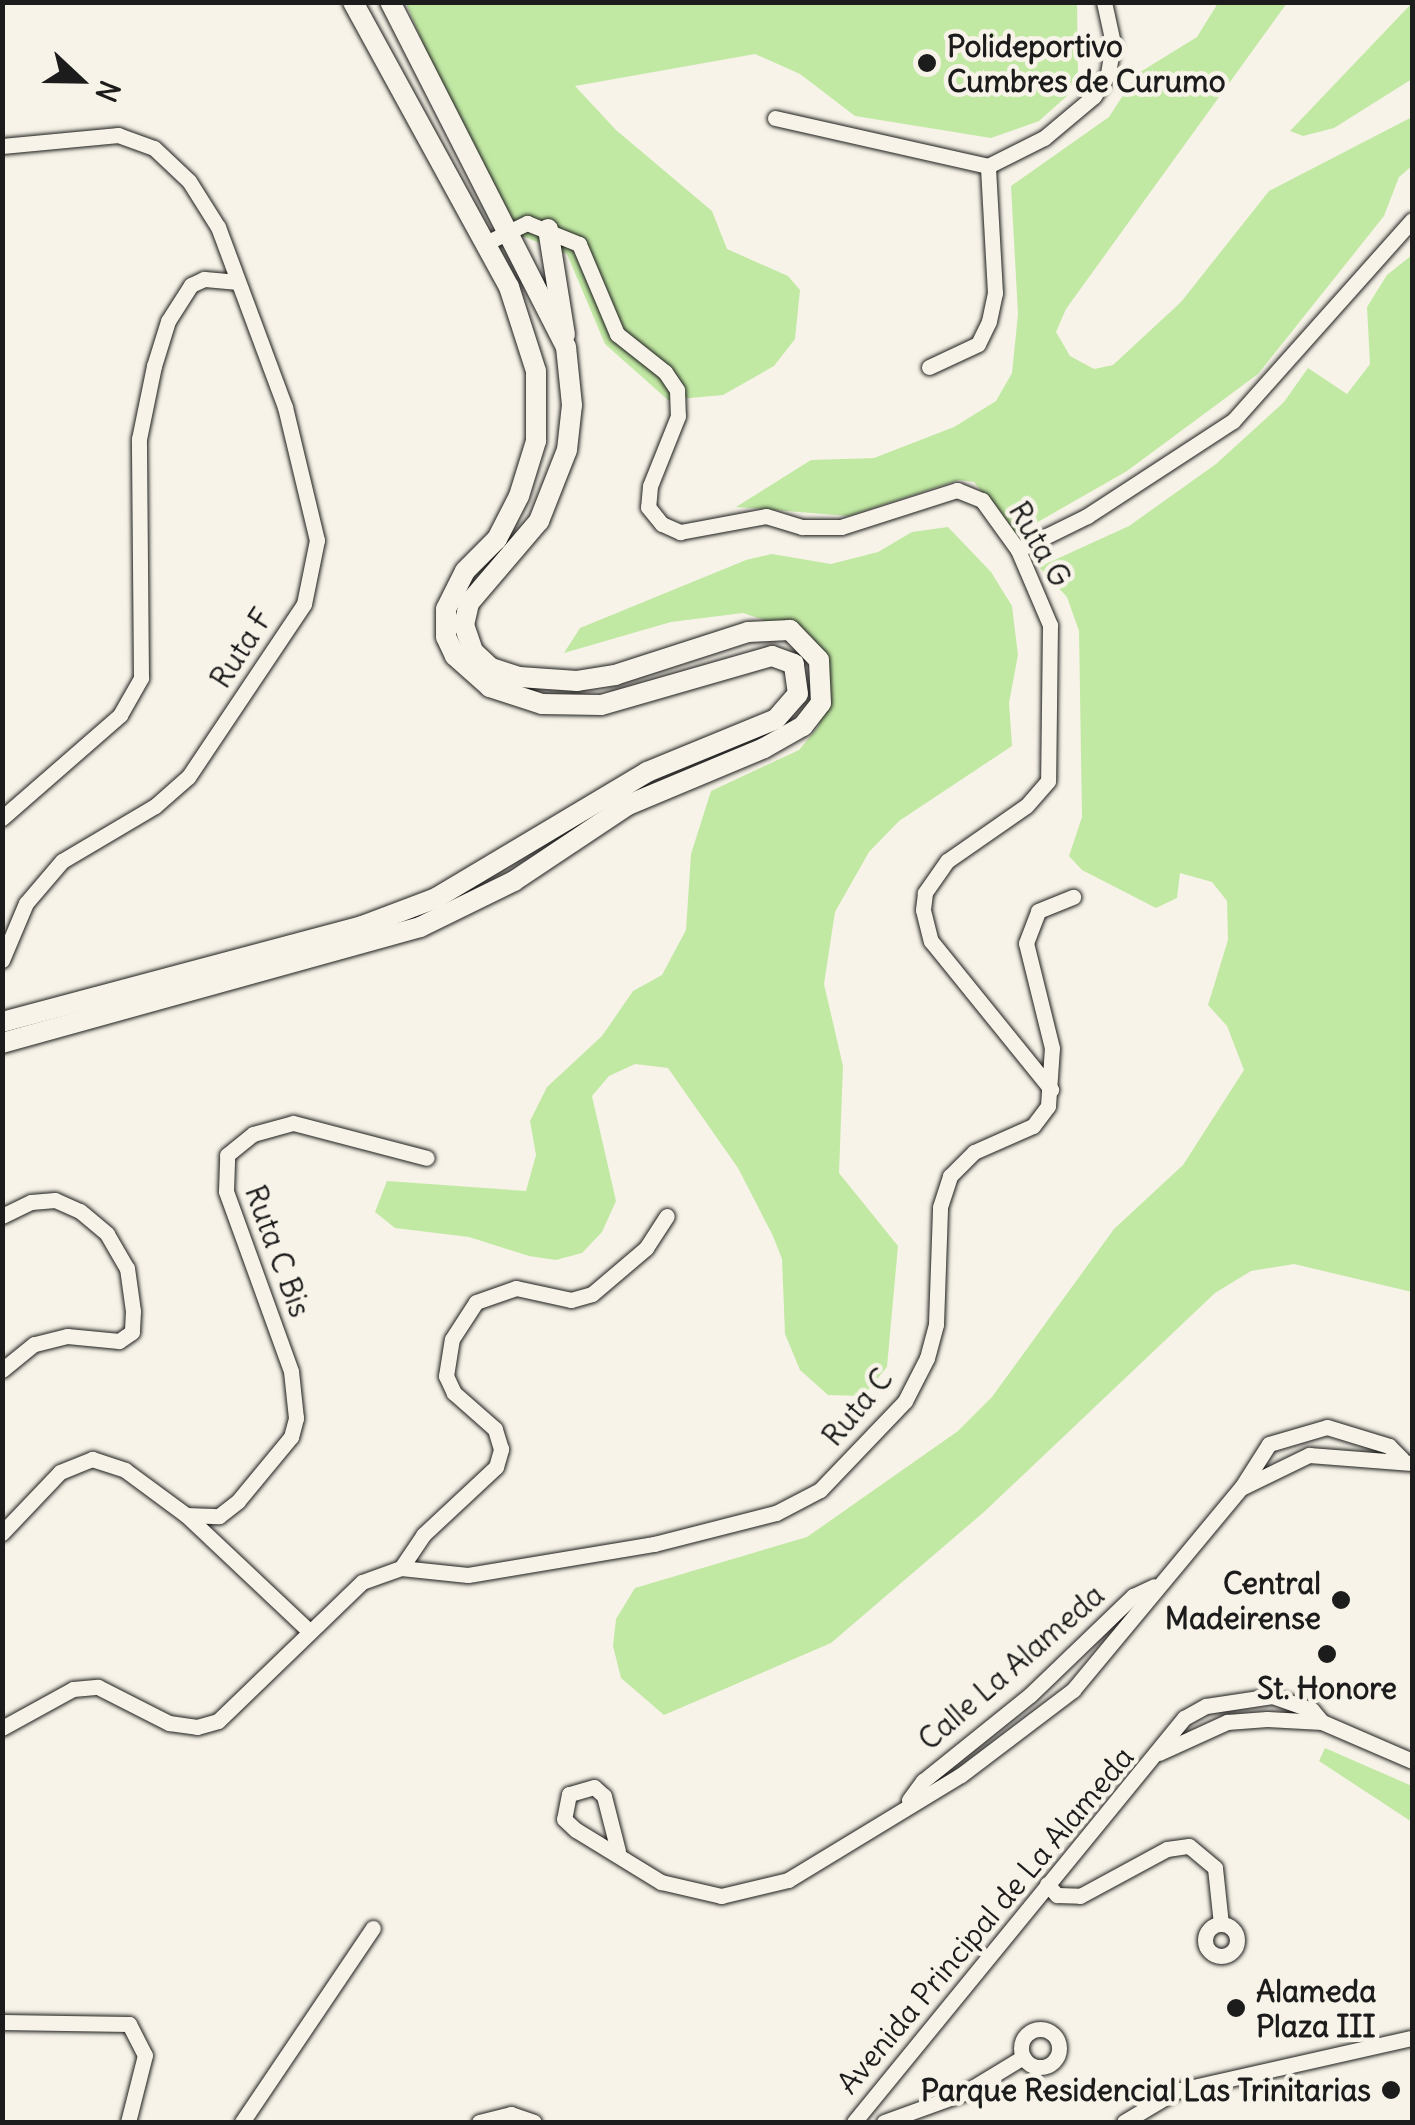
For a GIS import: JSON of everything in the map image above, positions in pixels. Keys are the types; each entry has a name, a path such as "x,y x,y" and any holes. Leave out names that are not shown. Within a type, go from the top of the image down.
{"main road":[{"path":"2,1022 413,908 501,863 624,785 776,719 793,704 798,673 794,664 772,656 582,708 507,694 475,678 455,656 445,624 452,593 510,516 537,425 528,335 486,243 353,2"},
{"path":"390,2 566,347"},
{"path":"2,1043 420,927 514,881 628,805 764,748 813,716 824,674 812,646 790,630 748,632 615,675 577,681 519,678 492,668 473,651 464,625 469,603 539,521 558,482 571,430 566,347 548,229"}],"street":[{"path":"775,118 988,166 1044,138 1094,96 1108,74 1113,43 1104,2"},
{"name":"Ruta F","path":"2,146 98,134 154,148 204,202 285,407 317,540 312,582 188,777 155,806 62,861 26,903 2,960"},
{"path":"929,367 978,344 989,322 994,293 988,166"},
{"path":"1018,550 1088,516 1233,421 1412,220"},
{"path":"486,243 527,223 548,229"},
{"name":"Ruta G","path":"548,229 579,244 617,334 665,372 677,390 678,416 650,486 648,507 662,524 680,532 766,516 802,527 841,526 957,490 982,500 1018,550 1050,625 1048,781 1026,806 948,861 925,892 923,910 931,941 1051,1089"},
{"path":"2,818 120,715 141,678 139,438 154,366 168,321 191,285 204,279 236,282"},
{"path":"1051,1089 1052,1048 1026,943 1038,911 1073,897"},
{"name":"Ruta C","path":"2,1728 73,1689 98,1687 169,1723 197,1727 218,1720 362,1582 401,1568 468,1575 654,1544 776,1514 820,1490 905,1400 927,1358 936,1324 940,1207 950,1176 974,1152 1033,1126 1051,1089"},
{"name":"Ruta C Bis","path":"186,1515 219,1516 238,1501 291,1437 296,1418 291,1370 226,1191 227,1156 252,1134 292,1124 427,1158"},
{"path":"2,1216 31,1202 55,1200 80,1211 108,1234 127,1268 134,1311 132,1332 119,1341 67,1336 34,1344 2,1370"},
{"path":"401,1568 423,1535 496,1467 501,1449 495,1429 454,1393 446,1376 452,1338 476,1302 516,1288 570,1300 592,1294 646,1248 667,1216"},
{"path":"1306,1430 1309,1455"},
{"name":"Calle La Alameda","path":"618,1851 678,1888 742,1895 788,1880 908,1802 961,1775 1073,1690 1242,1488 1269,1444 1306,1430 1346,1430 1390,1446 1407,1461"},
{"name":"Calle La Alameda","path":"1242,1488 1309,1455 1407,1461"},
{"path":"2,1533 60,1472 92,1459 125,1470 186,1515 310,1632"},
{"name":"Calle La Alameda","path":"908,1802 922,1781 1030,1695 1133,1596 1158,1585"},
{"path":"1030,1695 1045,1713"},
{"name":"Avenida Principal de La Alameda","path":"854,2122 1184,1718 1230,1701 1272,1696 1312,1710 1322,1722"},
{"path":"1227,1722 1230,1701"},
{"name":"Avenida Principal de La Alameda","path":"1159,1753 1227,1722 1322,1722 1412,1762"},
{"path":"1048,1884 1057,1895 1080,1896 1168,1849 1188,1846 1216,1868 1221,1924"},
{"path":"242,2122 373,1928"},
{"path":"2,2022 129,2024 145,2055 128,2122"},
{"path":"1124,2122 1176,2091 1412,2038"},
{"path":"884,2122 964,2092 1024,2057"},
{"path":"479,2122 511,2114 534,2122"}],"green space":[{"path":"406,3 1077,3 1078,72 1067,96 1039,121 991,138 855,116 800,74 755,54 575,86 616,130 712,211 727,249 788,276 800,290 795,339 774,366 723,395 668,400 605,344 567,254 500,227"},
{"path":"1218,3 1287,3 1066,309 1056,332 1070,356 1094,369 1113,365 1181,302 1269,191 1412,117 1412,166 1399,177 1384,216 1258,374 1127,471 1015,535 974,482 959,480 848,516 736,507 811,460 874,458 954,427 996,401 1012,373 1018,314 1011,186 1109,117 1137,74 1197,37"},
{"path":"1412,3 1412,79 1334,128 1303,136 1290,131"},
{"path":"1412,255 1412,1292 1294,1264 1251,1271 1215,1293 984,1512 831,1643 664,1715 621,1678 613,1646 616,1619 635,1588 807,1537 958,1431 992,1397 1114,1229 1183,1165 1244,1070 1227,1026 1208,1005 1228,940 1227,901 1212,882 1180,873 1177,898 1156,908 1082,870 1069,856 1082,817 1079,631 1067,597 1039,567 1129,526 1216,464 1284,402 1308,368 1347,394 1370,364 1367,307 1387,275"},
{"path":"948,527 991,572 1012,606 1018,655 1009,703 1012,746 899,821 869,852 835,912 824,984 843,1066 839,1173 898,1246 887,1367 863,1396 828,1395 800,1370 785,1334 782,1259 773,1236 738,1168 668,1068 635,1064 609,1076 592,1096 616,1201 602,1232 582,1253 556,1260 529,1256 469,1237 395,1228 375,1212 387,1181 526,1191 536,1155 530,1121 547,1087 602,1036 633,991 662,975 686,930 691,854 711,791 799,750 818,727 829,689 788,632 764,620 743,613 671,622 564,653 580,628 746,560 772,554 831,564 878,552 912,532"},
{"path":"1325,1748 1412,1786 1412,1822 1319,1761"}],"place":[{"name":"Polideportivo Cumbres de Curumo","path":"927,63"},
{"name":"Central Madeirense","path":"1341,1600"},
{"name":"St. Honore","path":"1327,1654"},
{"name":"Alameda Plaza III","path":"1236,2008"},
{"name":"Parque Residencial Las Trinitarias","path":"1391,2090"}]}
